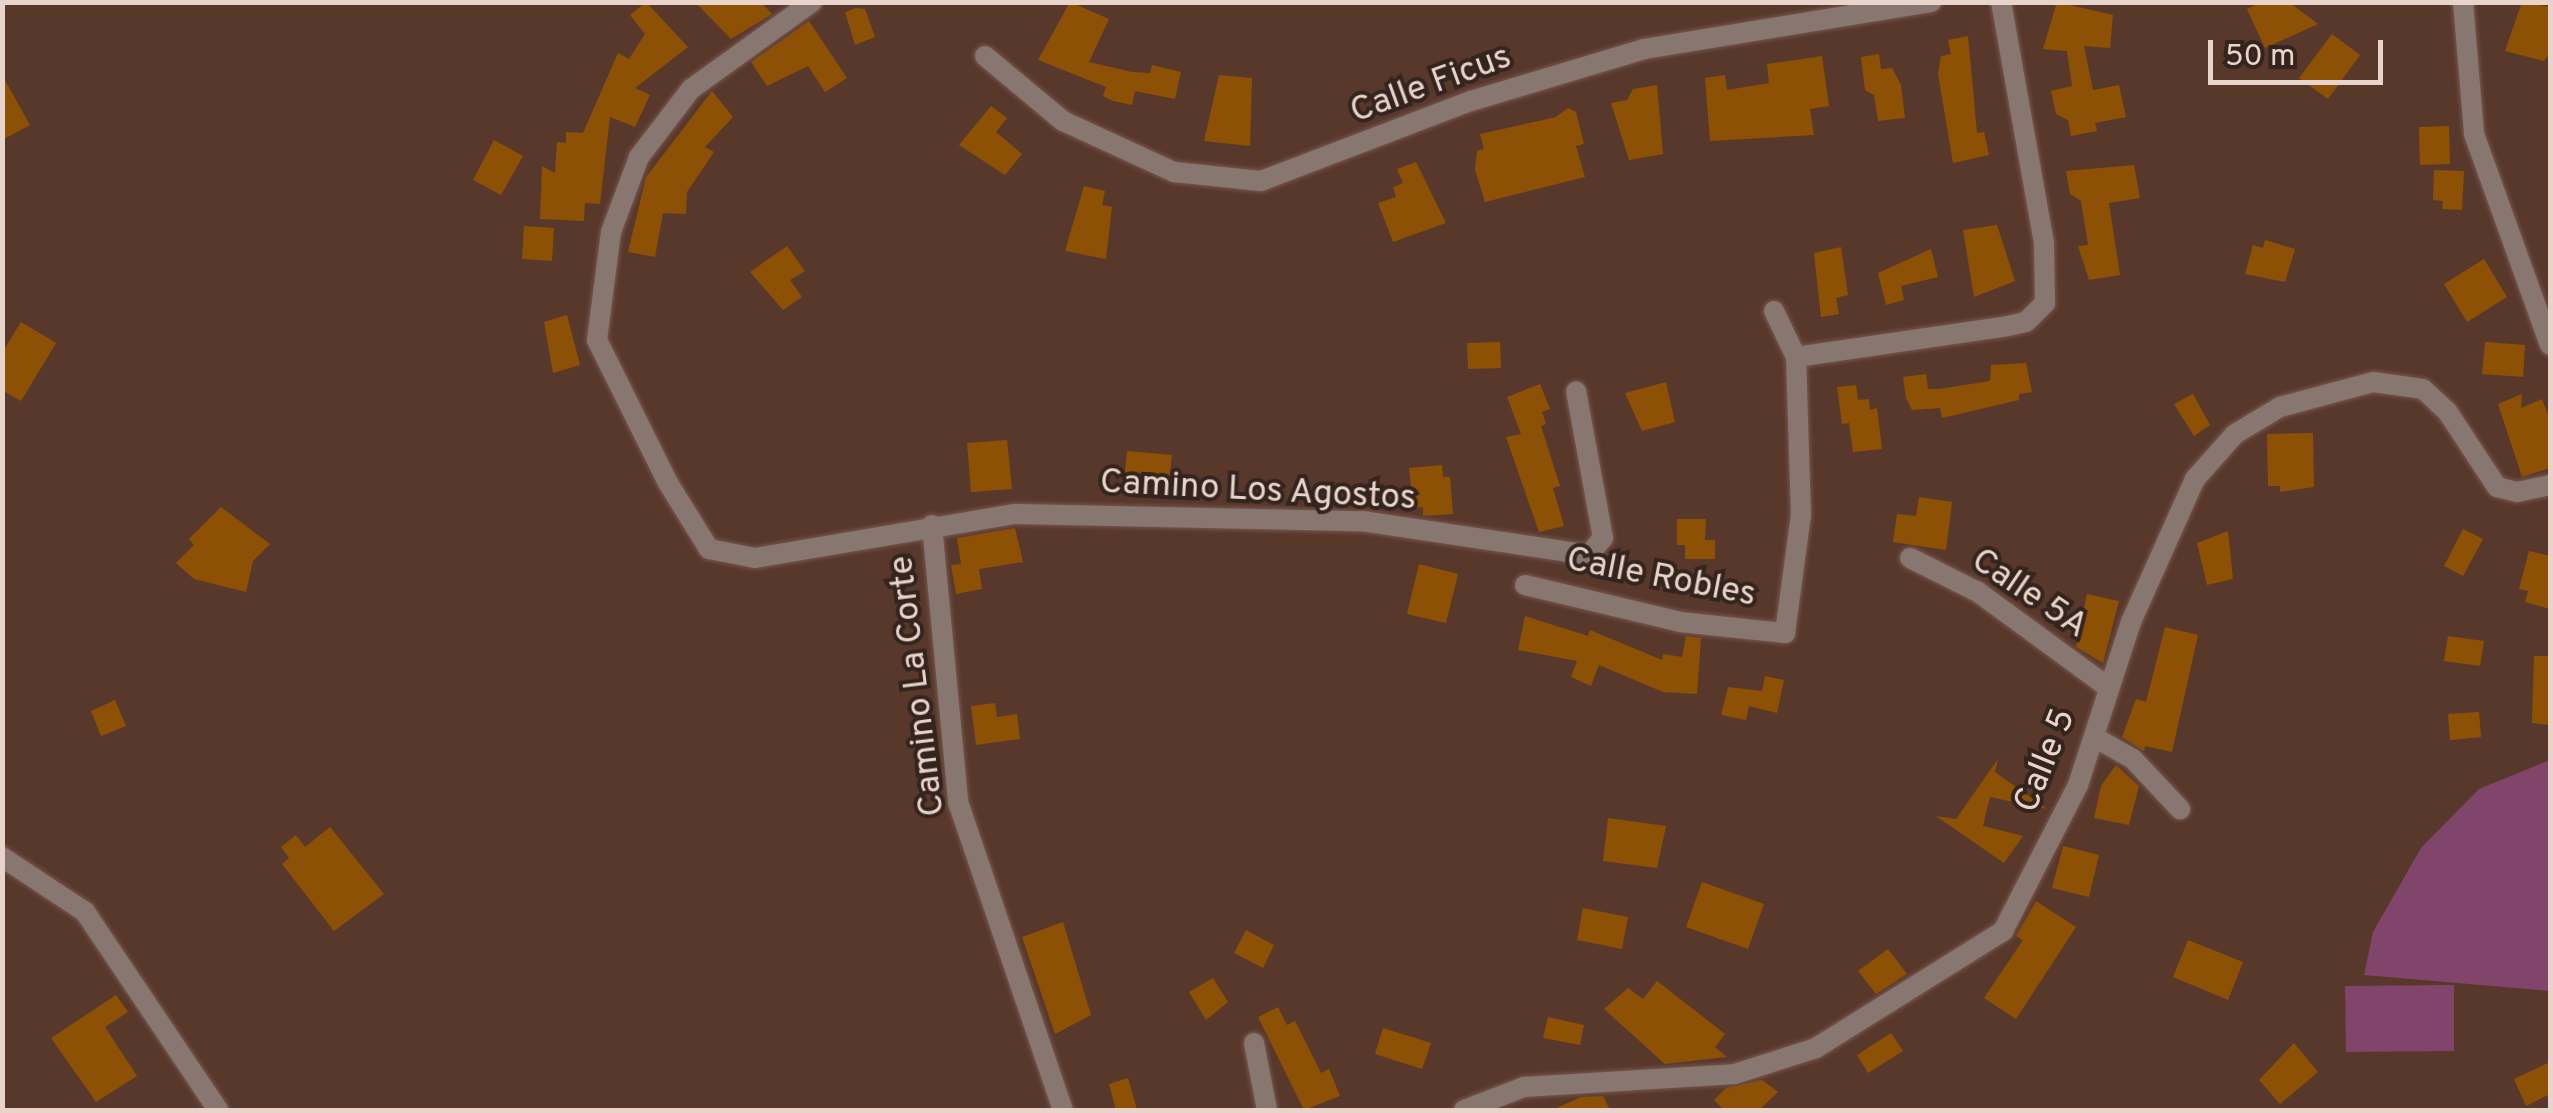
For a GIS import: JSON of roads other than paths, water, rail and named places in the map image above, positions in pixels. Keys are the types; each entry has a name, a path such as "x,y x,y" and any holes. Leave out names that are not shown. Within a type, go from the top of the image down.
{"street":[{"name":"Camino La Corte","path":"812,2 692,89 639,158 611,232 597,340 668,483 710,549 755,558 932,525 958,802 1062,1110"},
{"name":"Calle Ficus","path":"985,56 1063,121 1174,172 1261,181 1472,101 1644,48 1932,2"},
{"path":"1774,311 1796,357 2008,326 2026,322 2046,302 2044,243 2001,2"},
{"path":"2462,2 2474,134 2550,344"},
{"name":"Calle Robles","path":"1525,585 1680,622 1785,633 1800,515 1796,357"},
{"name":"Calle 5","path":"1464,1110 1524,1086 1735,1074 1816,1048 2002,931 2078,785 2130,622 2196,479 2235,434 2280,408 2374,382 2424,389 2448,411 2497,487 2518,492 2550,485"},
{"name":"Camino Los Agostos","path":"932,525 1014,514 1362,522 1588,554 1602,538 1576,391"},
{"name":"Calle 5A","path":"1910,558 1978,592 2109,688"},
{"path":"2094,736 2133,760 2180,809"},
{"path":"2,857 85,912 218,1110"},
{"path":"1254,1043 1267,1110"}]}
